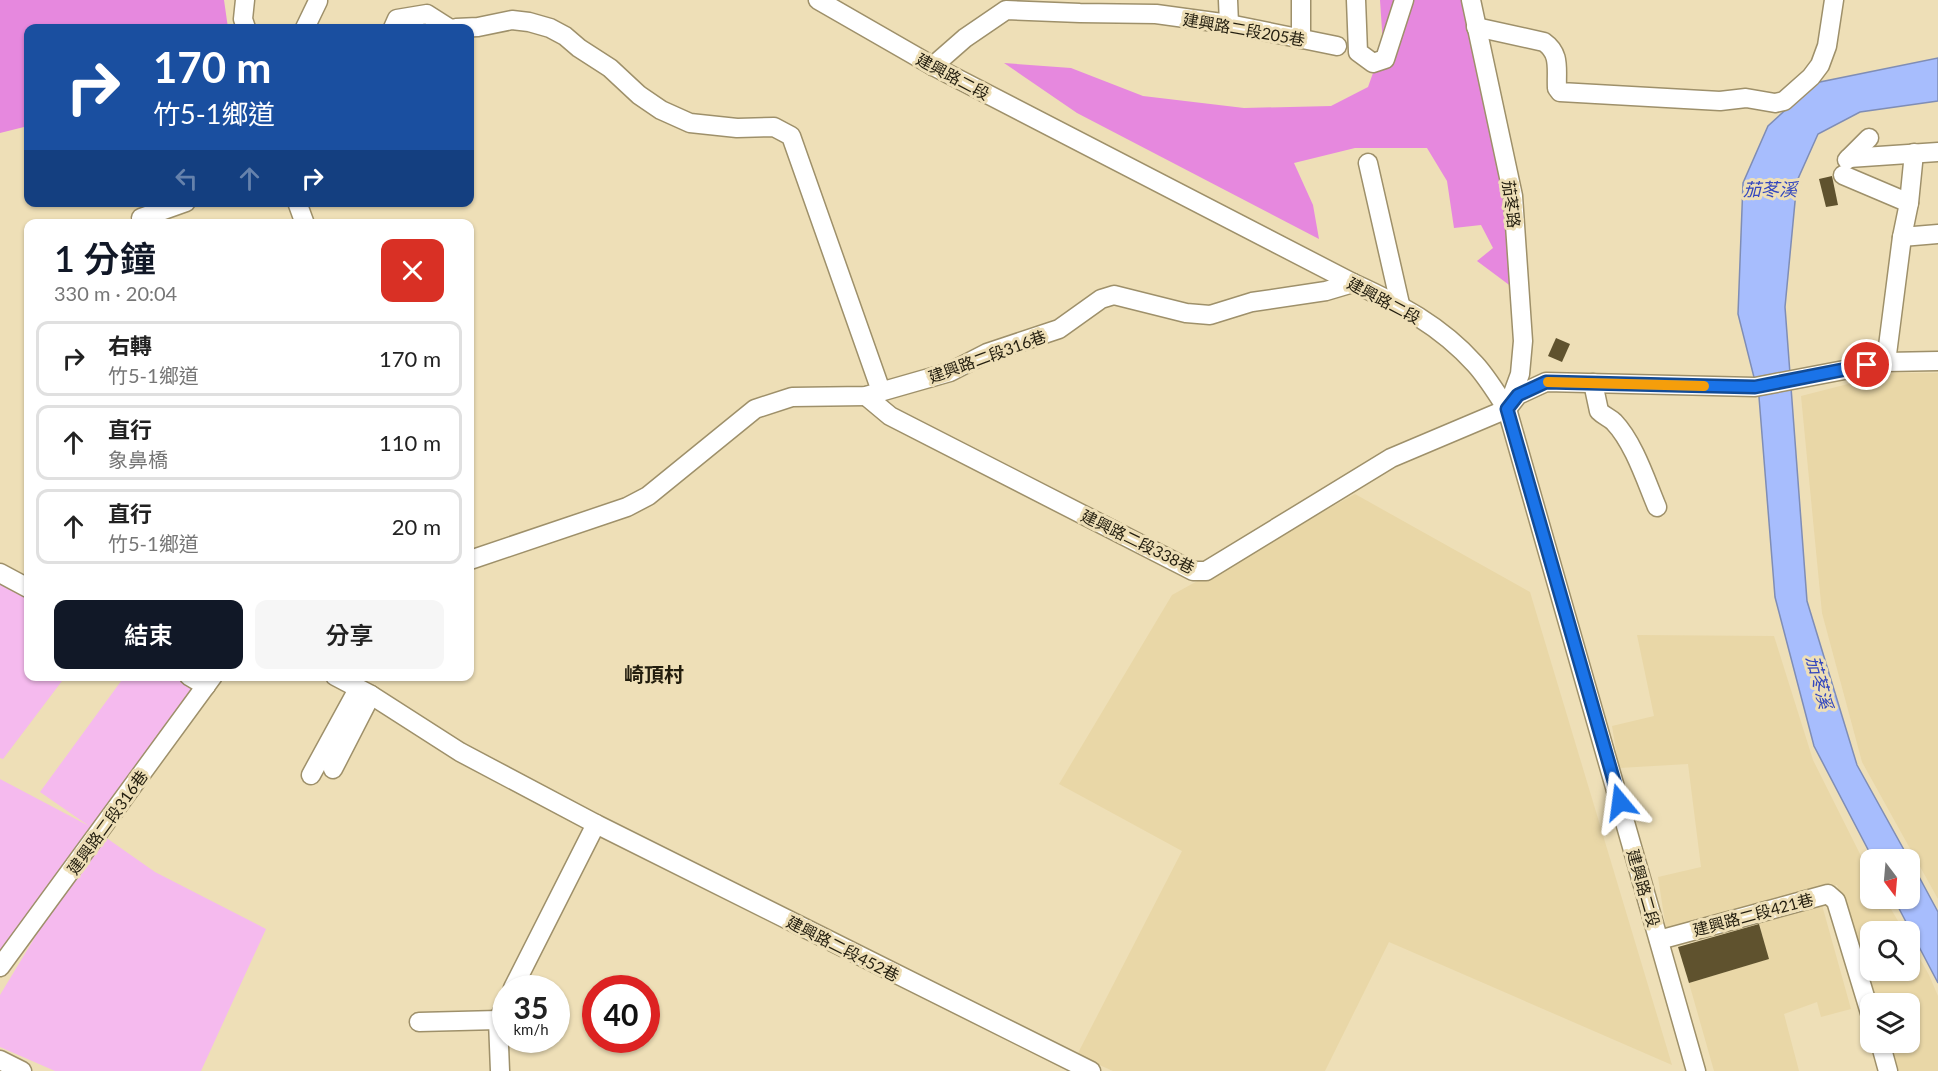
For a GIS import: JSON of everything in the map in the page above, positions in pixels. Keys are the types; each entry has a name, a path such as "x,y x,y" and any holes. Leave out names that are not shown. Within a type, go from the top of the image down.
{"street":[{"path":"245,0 245,24"},
{"name":"建興路二段","path":"818,0 933,66 1353,283 1400,304 1439,331 1476,364 1507,409 1696,1071"},
{"path":"1228,0 1229,24"},
{"path":"1301,0 1301,39"},
{"path":"1356,0 1358,52 1373,63 1385,59 1404,0"},
{"name":"茄苳路","path":"1471,0 1513,196 1523,341 1520,374 1507,409"},
{"path":"1476,27 1544,42 1556,56 1557,88 1560,92 1720,101 1746,98 1775,103 1784,101 1811,77 1820,65 1827,46 1834,0"},
{"path":"307,24 318,2"},
{"name":"建興路二段205巷","path":"933,66 1006,5 1156,7 1337,46"},
{"path":"395,24 427,14 443,24"},
{"path":"474,27 512,20 550,28 566,36 579,48 610,68 639,95 661,110 690,123 737,128 774,127 791,136 874,393"},
{"path":"1869,138 1844,166 1845,182 1909,203"},
{"path":"1849,158 1938,152"},
{"path":"1886,362 1914,153"},
{"path":"1368,163 1400,304"},
{"path":"1902,237 1938,234"},
{"name":"建興路二段316巷","path":"474,559 627,507 648,496 755,409 792,397 874,393 950,372 987,353 1044,336 1059,329 1101,299 1114,295 1186,313 1210,315 1252,302 1326,291 1353,283"},
{"name":"建興路二段338巷","path":"874,393 890,416 1193,571 1206,571 1391,458 1507,409 1518,395 1546,382 1755,387 1886,362 1938,361"},
{"path":"1593,383 1599,411 1613,421 1619,429 1632,451 1657,507"},
{"path":"0,573 24,586"},
{"name":"建興路二段316巷","path":"0,967 210,681"},
{"name":"建興路二段452巷","path":"344,681 460,752 596,824 1091,1071"},
{"path":"333,769 364,692"},
{"path":"311,775 364,692"},
{"path":"520,975 596,824"},
{"name":"建興路二段421巷","path":"1659,940 1828,894 1836,901 1864,993"},
{"path":"419,1022 492,1013"},
{"path":"500,1071 501,1053"},
{"path":"1883,1053 1888,1071"},
{"path":"0,1060 22,1071"}],"shaded area":[{"path":"0,0 224,0 227,24 24,24 24,127 0,133"},
{"path":"1380,0 1464,0 1528,299 1477,261 1493,248 1481,225 1454,228 1447,181 1427,148 1355,148 1294,163 1313,205 1319,239 1077,113 1004,63 1071,68 1143,96 1244,108 1331,106 1368,87 1383,45"},
{"path":"1891,373 1938,373 1938,899 1920,867 1920,849 1910,849 1862,762 1822,613 1801,396"},
{"path":"1355,494 1530,592 1672,1065 1389,942 1325,1071 1113,1071 1077,1055 1182,851 1059,784 1172,595"},
{"path":"0,569 24,583 24,681 62,681 3,759 0,758"},
{"path":"1637,635 1774,636 1813,760 1860,854 1860,909 1891,909 1898,921 1860,921 1860,956 1837,885 1666,929 1658,877 1701,867 1688,764 1619,768 1612,726 1654,716"},
{"path":"121,681 197,681 206,686 98,832 155,872 266,929 201,1071 55,1071 0,1047 0,995 93,841 0,966 0,779 89,826 40,792"},
{"path":"1822,905 1851,1009 1821,1017 1817,1002 1784,1014 1799,1071 1714,1071 1689,983 1768,959 1759,922"},
{"path":"1920,959 1938,996 1938,1071 1896,1071 1890,1053 1920,1053 1920,993 1872,993 1868,981 1920,981"}],"water":[{"name":"茄苳溪","path":"1938,58 1938,101 1860,112 1818,134 1797,181 1785,307 1807,601 1857,765 1903,849 1868,849 1814,746 1775,597 1759,397 1738,314 1743,183 1768,126 1815,83"},
{"path":"1920,879 1938,912 1938,983 1920,949 1920,921 1906,921 1899,909 1920,909"}],"building":[{"path":"1832,176 1838,205 1826,207 1819,179"},
{"path":"1556,338 1570,344 1562,362 1548,356"},
{"path":"1759,924 1769,959 1689,983 1678,947"}],"slow traffic":[{"path":"1548,382 1704,386"}],"district":[{"name":"崎頂村","path":"654,674"}],"route":[{"path":"1620,802 1507,409 1518,395 1546,382 1755,387 1867,365"}]}
